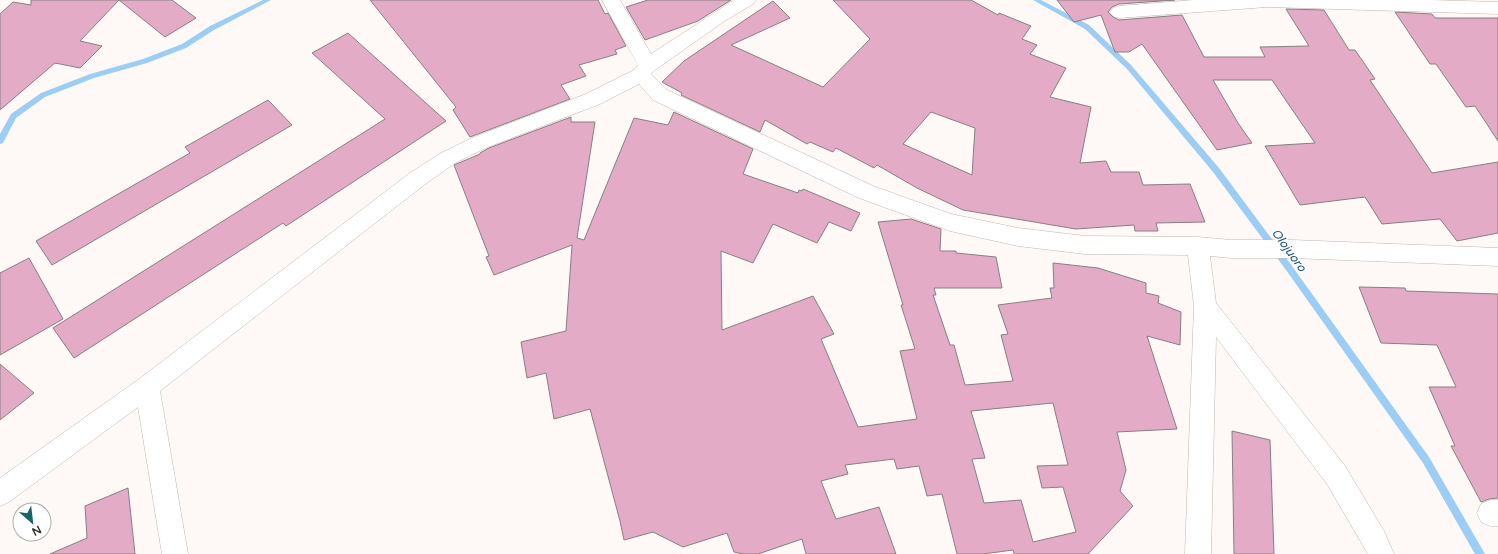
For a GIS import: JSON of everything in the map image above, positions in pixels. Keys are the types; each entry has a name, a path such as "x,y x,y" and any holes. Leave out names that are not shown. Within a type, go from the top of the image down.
{"street":[{"path":"611,0 645,70 660,95 866,192 950,222 1018,237 1085,245 1198,246 1231,249 1292,249 1498,257"},
{"path":"0,493 147,387 417,179 448,158 481,142 592,99 645,70 717,18 747,0"},
{"path":"1119,12 1267,1 1498,8"},
{"path":"1198,246 1205,306 1198,554"},
{"path":"1205,306 1224,333 1336,475 1375,540 1381,554"},
{"path":"147,387 175,554"}],"building":[{"path":"31,0 119,0 80,41 102,46 80,68 55,63 0,110 0,14 13,2 31,5"},
{"path":"119,0 172,0 196,18 165,37"},
{"path":"370,0 598,0 605,14 608,13 626,46 615,50 617,54 579,65 586,76 561,85 570,99 470,137 453,110 456,107"},
{"path":"648,0 731,0 698,21 645,40 626,7"},
{"path":"833,0 971,0 998,15 999,13 1031,26 1022,39 1037,45 1030,54 1066,68 1050,97 1091,107 1080,163 1106,161 1111,172 1139,172 1143,185 1190,184 1205,222 1156,223 1158,231 1135,231 1134,225 1076,229 963,210 917,188 877,165 874,168 836,148 833,152 810,142 807,144 765,120 760,132 681,95 682,93 662,82 684,61 773,1 790,18 731,45 823,87 870,39","holes":["931,112 975,128 972,175 903,144"]},
{"path":"1057,0 1175,0 1119,4 1112,7 1108,12 1119,20 1182,15 1204,57 1265,57 1260,47 1309,46 1286,9 1324,10 1349,50 1355,50 1375,79 1370,80 1432,173 1498,162 1498,233 1457,241 1440,219 1382,224 1365,197 1300,205 1265,146 1315,143 1272,80 1213,80 1238,123 1252,143 1217,150 1142,44 1129,52 1115,52 1101,15 1074,22"},
{"path":"1395,12 1432,14 1435,18 1498,18 1498,141 1475,106 1466,107 1436,64 1430,64"},
{"path":"348,33 446,121 286,226 283,223 74,358 53,328 385,119 312,53"},
{"path":"268,100 292,125 52,265 36,241 190,153 185,147"},
{"path":"674,112 753,149 743,174 798,193 799,190 802,191 803,189 860,213 851,231 829,222 817,243 773,224 753,263 721,251 722,330 813,296 834,334 821,339 858,427 917,419 900,351 915,349 878,222 911,219 941,229 940,251 956,251 956,253 996,257 1002,288 934,288 936,295 933,295 950,345 954,345 965,385 1013,381 1001,335 1008,334 998,305 1052,298 1050,288 1054,288 1053,263 1098,268 1146,283 1146,293 1159,296 1158,303 1181,312 1180,345 1147,336 1177,429 1117,432 1126,470 1120,491 1133,506 1088,554 1014,554 1013,550 983,554 957,554 942,494 927,496 919,466 897,469 894,459 845,465 848,474 821,481 836,519 879,507 896,554 806,554 802,539 758,554 743,554 734,552 727,533 683,547 653,532 624,540 590,409 554,419 546,373 527,378 521,342 566,331 572,245 494,275 486,257 489,256 454,165 480,154 489,148 571,117 571,122 595,122 577,238 584,240 634,118 668,125","holes":["1053,403 1068,465 1037,466 1042,488 1063,487 1076,532 1033,542 1021,500 984,503 972,459 985,458 971,411"]},
{"path":"29,258 63,319 0,355 0,273"},
{"path":"1359,287 1405,288 1406,291 1498,294 1498,498 1481,502 1451,446 1455,446 1429,387 1456,387 1437,345 1381,343"},
{"path":"0,364 34,393 0,420"},
{"path":"1232,431 1270,440 1274,554 1234,554"},
{"path":"128,488 135,554 50,554 87,538 85,506"}],"waterway":[{"path":"0,141 13,116 43,95 92,76 145,61 184,46 212,28 268,0"},
{"name":"Olojuoro","path":"1036,0 1087,27 1129,67 1216,170 1289,268 1426,460 1480,554"}]}
